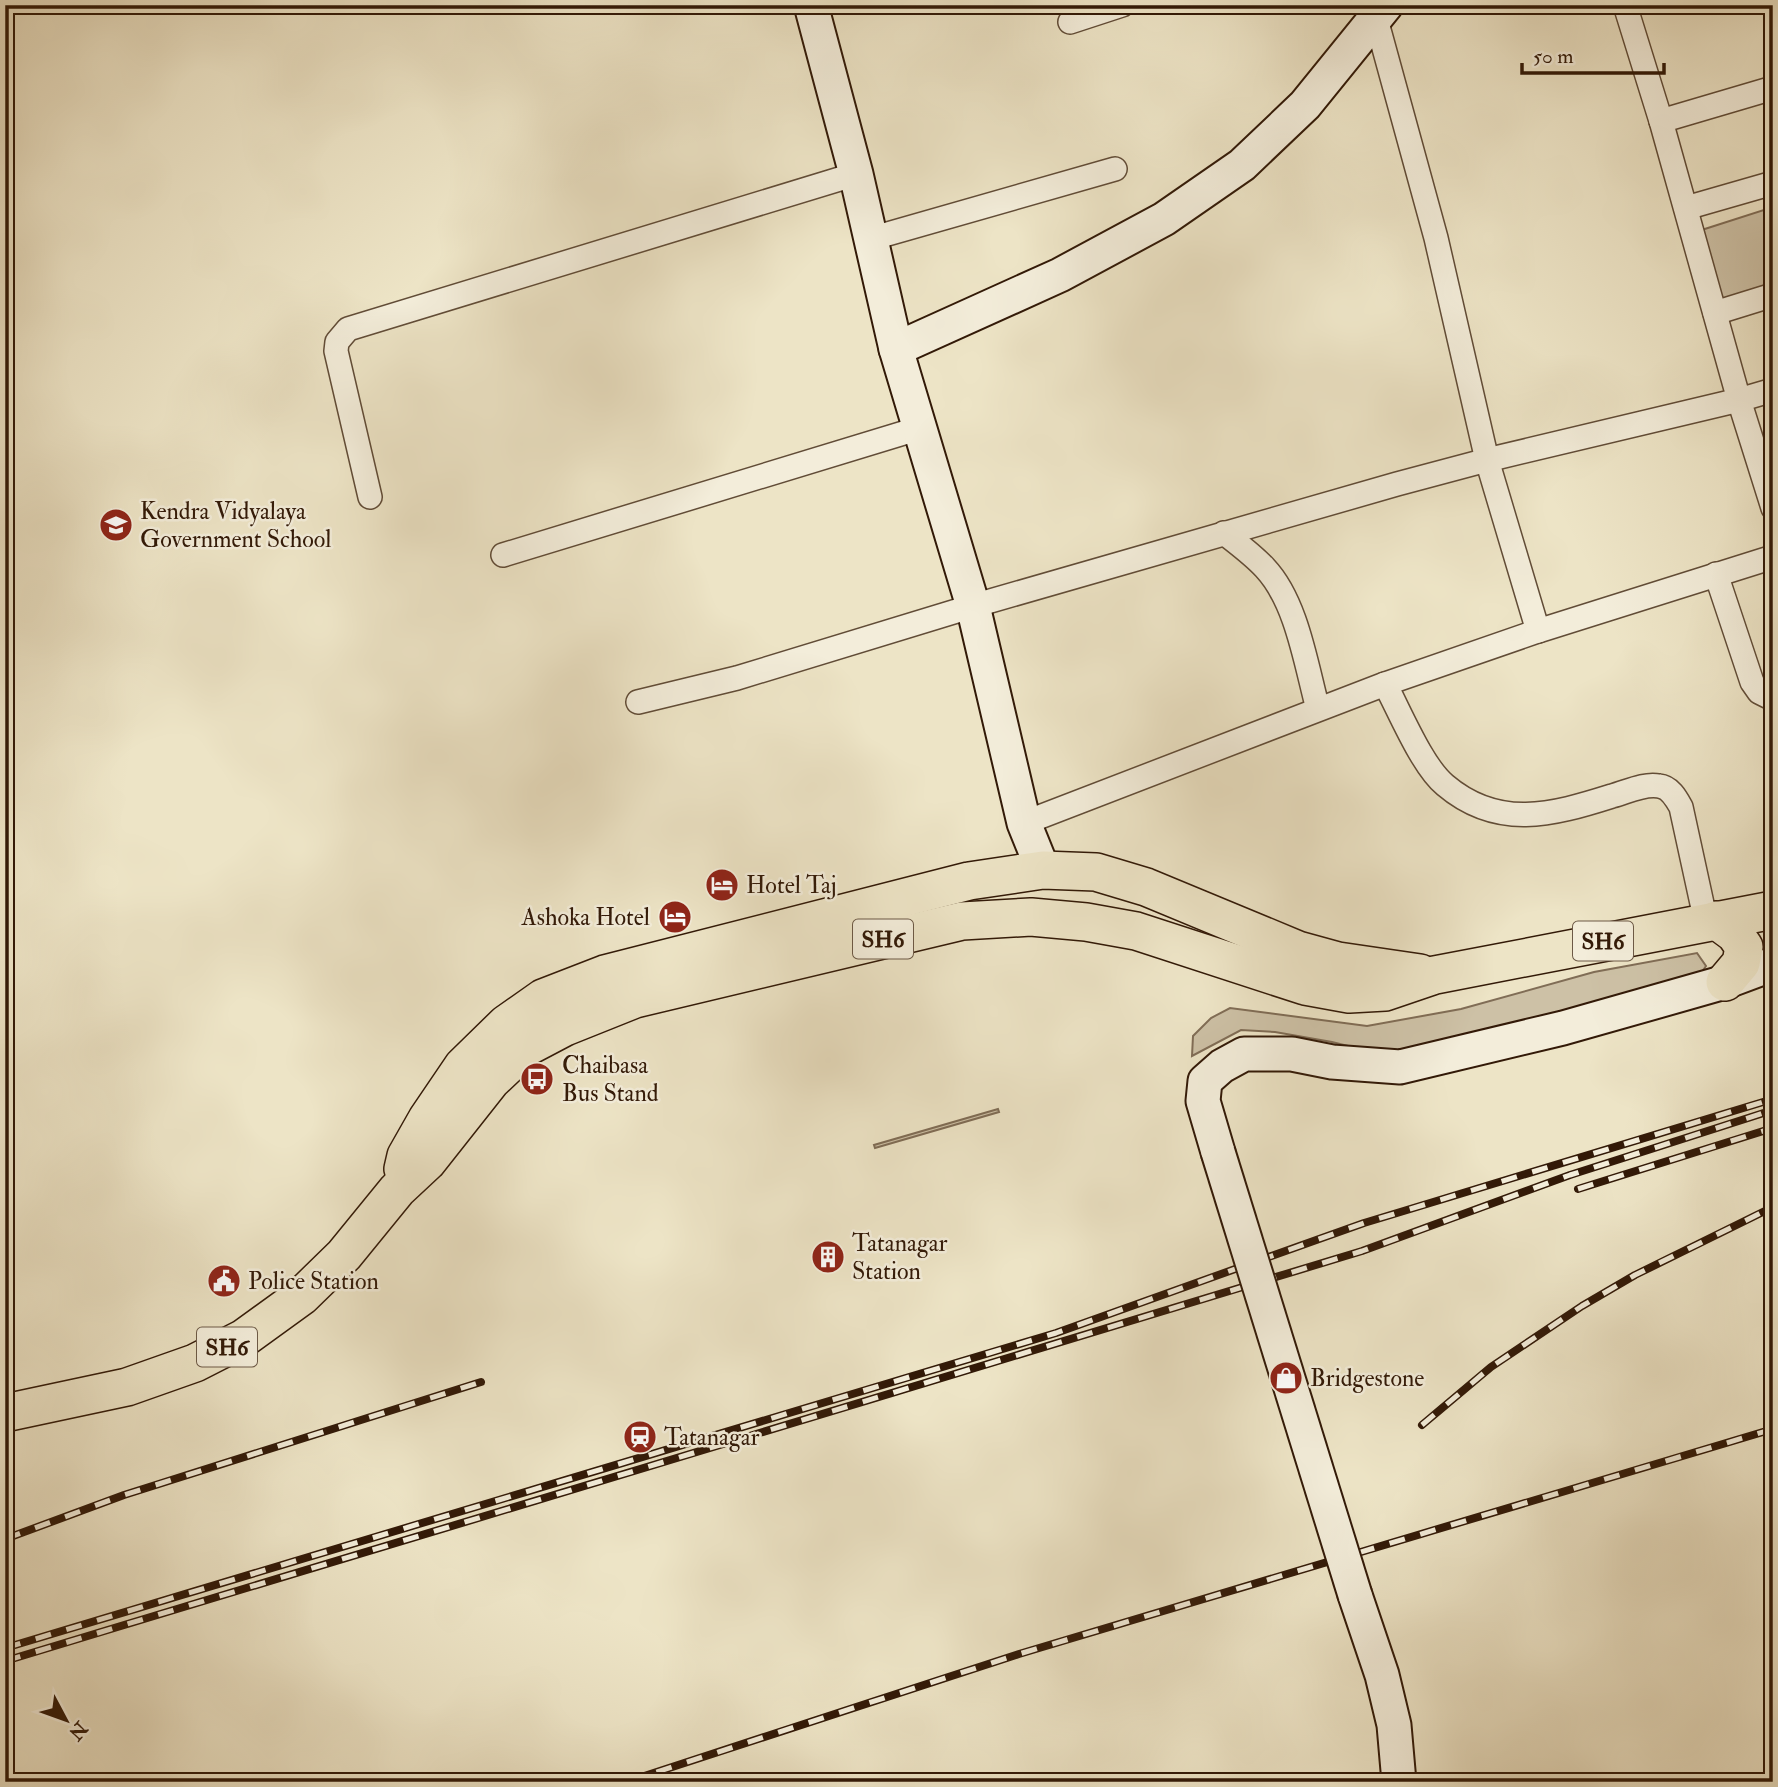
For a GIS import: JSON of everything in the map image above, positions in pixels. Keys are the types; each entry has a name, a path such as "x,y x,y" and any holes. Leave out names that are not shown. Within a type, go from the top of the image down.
{"main road":[{"name":"SH6","path":"397,1190 411,1146 426,1119 463,1066 506,1024 543,998 606,974 956,884 1043,870 1096,872 1146,887 1298,950 1338,961 1435,975"},
{"name":"SH6","path":"5,1413 127,1387 195,1363 243,1338 302,1296 344,1255 397,1190 427,1162 491,1081 527,1047 565,1027 635,999 962,921 1031,917 1086,922 1136,931 1305,986 1349,994 1385,992 1435,975 1773,909"},
{"path":"1711,921 1735,934 1744,947 1741,963 1725,982"}],"street":[{"path":"811,5 856,174 896,349 973,606 1024,823 1043,870"},
{"path":"1070,22 1122,5"},
{"path":"1625,5 1661,121 1739,400 1773,508"},
{"path":"896,349 1060,275 1164,219 1242,165 1306,105 1378,9"},
{"path":"1378,9 1436,238 1487,460 1538,631"},
{"path":"1661,121 1773,88"},
{"path":"870,239 1115,169"},
{"path":"370,497 336,351 337,342 348,329 856,174"},
{"path":"1686,208 1773,183"},
{"path":"1715,313 1773,295"},
{"path":"638,702 737,678 1224,533 1487,460 1773,390"},
{"path":"503,555 920,428"},
{"path":"1224,533 1266,568 1280,587 1293,619 1318,709"},
{"path":"1024,823 1385,684 1538,631 1773,557"},
{"path":"1716,574 1752,682 1759,692 1773,699"},
{"path":"1385,684 1426,761 1443,784 1467,802 1498,814 1532,815 1578,807 1648,786 1662,786 1673,794 1681,807 1711,921"},
{"path":"1399,1782 1394,1725 1382,1675 1218,1153 1203,1101 1205,1081 1222,1066 1244,1054 1292,1054 1332,1062 1399,1067 1563,1028 1725,982 1773,964"}],"shaded area":[{"path":"1773,207 1773,303 1709,323 1683,236"},
{"path":"1697,953 1706,966 1697,979 1388,1056 1332,1042 1275,1032 1241,1030 1192,1056 1193,1036 1211,1018 1230,1008 1367,1026 1461,1009 1594,972"},
{"path":"998,1109 999,1112 875,1148 874,1145"}],"railway":[{"path":"5,1648 1056,1333 1364,1223 1773,1099"},
{"path":"5,1661 1362,1251 1570,1175 1773,1110"},
{"path":"1578,1189 1773,1128"},
{"path":"1422,1425 1491,1367 1582,1306 1635,1275 1773,1207"},
{"path":"5,1539 124,1495 481,1382"},
{"path":"626,1782 1019,1654 1773,1429"}],"place":[{"name":"Kendra Vidyalaya Government School","path":"116,525"},
{"name":"Hotel Taj","path":"722,885"},
{"name":"Ashoka Hotel","path":"675,917"},
{"name":"Chaibasa Bus Stand","path":"537,1079"},
{"name":"Tatanagar Station","path":"828,1257"},
{"name":"Police Station","path":"224,1281"},
{"name":"Bridgestone","path":"1286,1378"},
{"name":"Tatanagar","path":"640,1437"}]}
